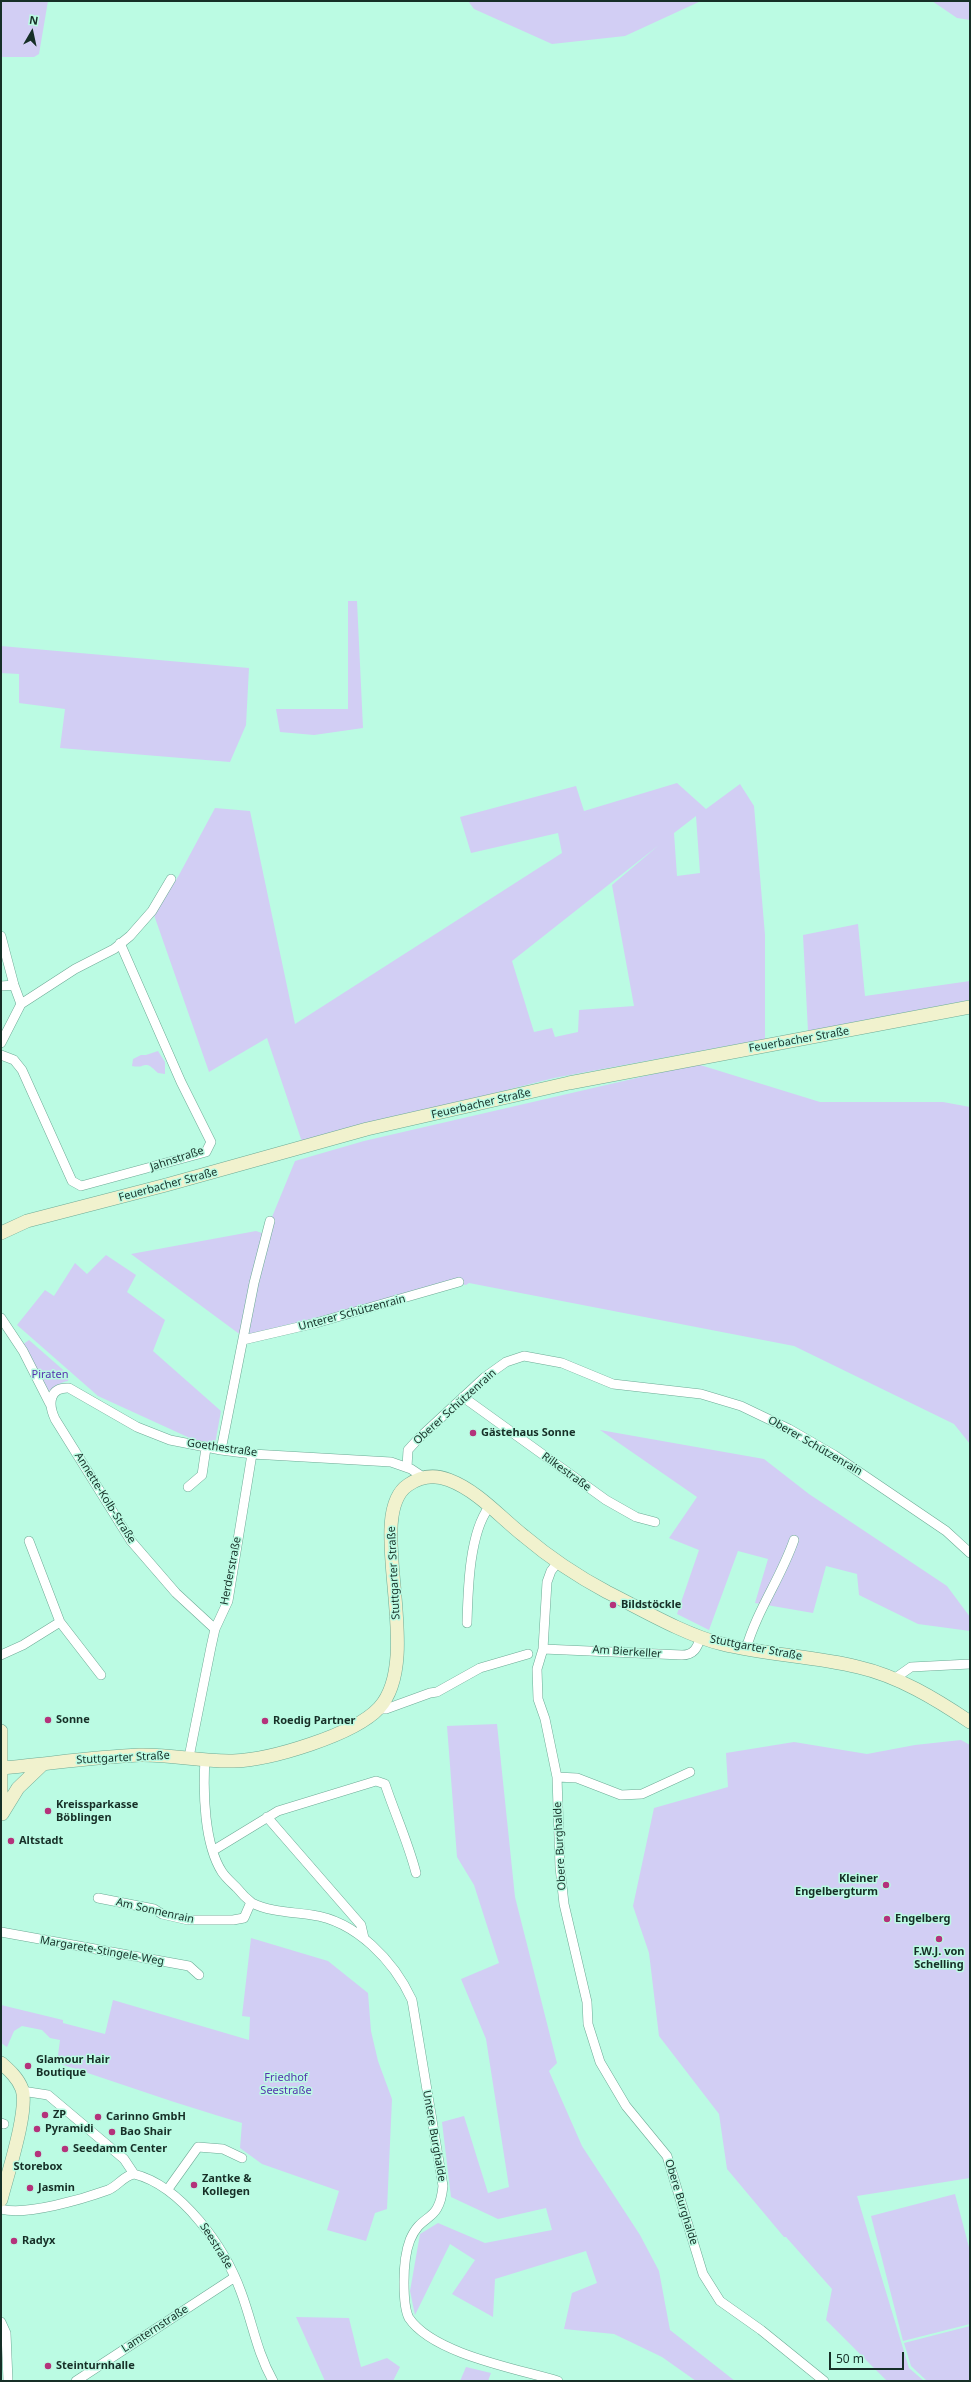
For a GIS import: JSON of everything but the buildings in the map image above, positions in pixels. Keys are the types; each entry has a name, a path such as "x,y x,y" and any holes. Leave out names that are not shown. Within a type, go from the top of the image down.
{"main road":[{"name":"Feuerbacher Straße","path":"2,1230 27,1221 166,1186 368,1129 569,1083 970,1007"},
{"name":"Stuttgarter Straße","path":"1,1768 136,1755 244,1760 290,1751 337,1734 366,1719 379,1709 392,1686 397,1668 392,1514 397,1497 404,1487 423,1477 432,1476 446,1478 466,1488 558,1562 602,1589 701,1637 746,1649 861,1667 894,1679 942,1703 970,1722"},
{"path":"1,1732 1,1809"},
{"path":"1,1817 18,1788 42,1765"},
{"path":"1,2062 14,2075 22,2091 20,2127 1,2200"}],"street":[{"path":"1,1044 21,1004 120,943 152,911 172,879"},
{"path":"1,936 21,1004"},
{"name":"Jahnstraße","path":"1,1055 14,1060 22,1070 72,1181 81,1186 206,1152 211,1142 181,1082 120,943"},
{"path":"1,986 14,984"},
{"path":"221,1450 260,1257 270,1221"},
{"name":"Unterer Schützenrain","path":"243,1340 316,1323 459,1282"},
{"name":"Annette-Kolb-Straße","path":"1,1318 23,1350 51,1408 131,1541 176,1593 215,1629"},
{"name":"Oberer Schützenrain","path":"406,1467 408,1450 418,1439 485,1377 506,1362 524,1356 562,1362 613,1384 701,1394 740,1406 789,1429 834,1455 946,1531 970,1553"},
{"name":"Goethestraße","path":"51,1408 54,1392 60,1388 69,1388 137,1427 170,1440 206,1448 252,1454 391,1462 406,1467 423,1477"},
{"name":"Rilkestraße","path":"463,1397 606,1500 636,1517 655,1522"},
{"path":"188,1488 202,1474 206,1448"},
{"name":"Herderstraße","path":"189,1757 215,1629 228,1601 252,1454"},
{"path":"467,1623 468,1588 475,1547 483,1515 489,1507"},
{"path":"746,1649 757,1618 776,1586 794,1540"},
{"path":"29,1541 60,1622 101,1675"},
{"name":"Obere Burghalde","path":"558,1562 551,1571 548,1582 543,1649 536,1669 538,1699 545,1719 556,1776 560,1867 564,1904 587,2002 588,2024 600,2062 626,2106 667,2156 703,2274 720,2301 761,2330 824,2381"},
{"path":"1,1655 24,1646 60,1622"},
{"name":"Am Bierkeller","path":"543,1649 682,1656 690,1655 696,1650 701,1637"},
{"path":"379,1709 386,1709 430,1693 437,1692 480,1668 528,1654"},
{"path":"894,1679 911,1667 970,1664"},
{"name":"Untere Burghalde","path":"205,1759 208,1835 222,1872 252,1902 268,1909 321,1917 336,1922 364,1938 394,1969 404,1982 412,2000 443,2186 442,2201 437,2211 419,2223 410,2241 404,2266 404,2293 408,2316 420,2331 441,2343 499,2366 558,2381"},
{"path":"556,1776 577,1778 622,1795 642,1794 690,1772"},
{"path":"214,1850 278,1810 376,1780 385,1784 396,1818 408,1840 416,1873"},
{"name":"Untere Burghalde","path":"267,1817 361,1925 364,1938"},
{"name":"Am Sonnenrain","path":"98,1898 154,1908 162,1914 188,1920 210,1921 244,1918 252,1902"},
{"name":"Margarete-Stingele-Weg","path":"1,1932 189,1966 199,1975"},
{"path":"1,2209 19,2210 73,2201 110,2189 127,2176 134,2174 124,2159 48,2095 22,2091"},
{"path":"168,2189 198,2148 223,2149 242,2158"},
{"name":"Seestraße","path":"134,2174 150,2178 168,2189 201,2222 235,2277 263,2363 273,2381"},
{"name":"Lamternstraße","path":"76,2381 235,2277"},
{"path":"1,2322 6,2333 8,2381"}],"green space":[{"path":"1,1 48,1 39,54 34,57 1,57"},
{"path":"468,1 701,1 625,36 552,44 474,9"},
{"path":"932,1 970,1 970,20 957,18"},
{"path":"348,601 357,601 363,728 314,735 280,732 276,709 348,709"},
{"path":"1,646 249,668 246,725 230,762 60,748 65,709 19,703 19,674 1,673"},
{"path":"677,783 706,809 740,784 754,806 765,935 765,1039 554,1078 302,1142 267,1038 209,1072 154,915 179,875 215,808 250,811 295,1024 562,853 558,833 471,853 460,817 576,786 584,811","holes":["696,816 700,873 677,876 674,833","659,845 612,885 634,1006 579,1010 578,1032 555,1037 552,1028 534,1032 512,961"]},
{"path":"858,924 865,996 970,981 970,1000 808,1031 803,935"},
{"path":"158,1051 165,1062 165,1074 158,1073 147,1065 137,1067 132,1066 133,1059 141,1055"},
{"path":"697,1064 820,1102 943,1102 970,1107 970,1444 954,1424 794,1346 469,1283 466,1285 455,1283 242,1336 131,1254 256,1231 265,1234 295,1161 364,1141"},
{"path":"106,1255 136,1275 127,1292 165,1320 153,1351 221,1411 215,1444 192,1439 98,1396 17,1325 45,1290 54,1296 75,1263 87,1274"},
{"name":"Piraten","path":"29,1340 69,1375 68,1381 61,1383 45,1392 22,1345"},
{"path":"600,1430 764,1459 809,1494 947,1586 970,1617 970,1631 918,1624 859,1595 857,1574 826,1566 813,1613 755,1603 768,1559 738,1551 709,1630 677,1614 699,1550 669,1538 697,1497"},
{"path":"497,1724 515,1897 557,2063 549,2071 582,2146 640,2235 659,2271 670,2330 735,2381 696,2381 662,2357 614,2334 564,2329 572,2293 597,2283 586,2251 495,2279 493,2317 452,2294 475,2260 450,2244 415,2315 410,2291 420,2234 438,2223 485,2243 552,2230 546,2208 498,2219 451,2197 442,2122 464,2116 488,2193 509,2187 486,2039 461,1979 499,1963 474,1885 457,1857 447,1726"},
{"path":"961,1740 970,1745 970,2178 857,2196 909,2368 924,2381 887,2381 826,2320 832,2289 786,2237 784,2237 727,2169 719,2114 659,2036 649,1953 633,1906 654,1808 728,1787 726,1753 794,1742 867,1754 915,1745"},
{"name":"Friedhof Seestraße","path":"251,1938 328,1961 368,1993 371,2031 378,2061 392,2099 387,2209 375,2213 366,2241 327,2230 339,2191 262,2164 240,2148 242,2123 57,2063 60,2040 50,2038 42,2030 22,2026 14,2031 7,2047 1,2043 1,2005 63,2020 63,2023 105,2034 113,2000 249,2040 250,2017 242,2016"},
{"path":"955,2194 970,2251 970,2324 903,2341 871,2216"},
{"path":"296,2317 349,2318 361,2367 387,2358 400,2367 393,2381 325,2381"},
{"path":"970,2326 970,2381 927,2381 911,2366 904,2343"},
{"path":"466,2367 491,2373 488,2381 460,2381"}],"place":[{"name":"Gästehaus Sonne","path":"473,1433"},
{"name":"Bildstöckle","path":"613,1605"},
{"name":"Sonne","path":"48,1720"},
{"name":"Roedig Partner","path":"265,1721"},
{"name":"Kreissparkasse Böblingen","path":"48,1811"},
{"name":"Altstadt","path":"11,1841"},
{"name":"Kleiner Engelbergturm","path":"886,1885"},
{"name":"Engelberg","path":"887,1919"},
{"name":"F.W.J. von Schelling","path":"939,1939"},
{"name":"Glamour Hair Boutique","path":"28,2066"},
{"name":"ZP","path":"45,2115"},
{"name":"Carinno GmbH","path":"98,2117"},
{"name":"Pyramidi","path":"37,2129"},
{"name":"Bao Shair","path":"112,2132"},
{"name":"Seedamm Center","path":"65,2149"},
{"name":"Storebox","path":"38,2154"},
{"name":"Zantke & Kollegen","path":"194,2185"},
{"name":"Jasmin","path":"30,2188"},
{"name":"Radyx","path":"14,2241"},
{"name":"Steinturnhalle","path":"48,2366"}]}
